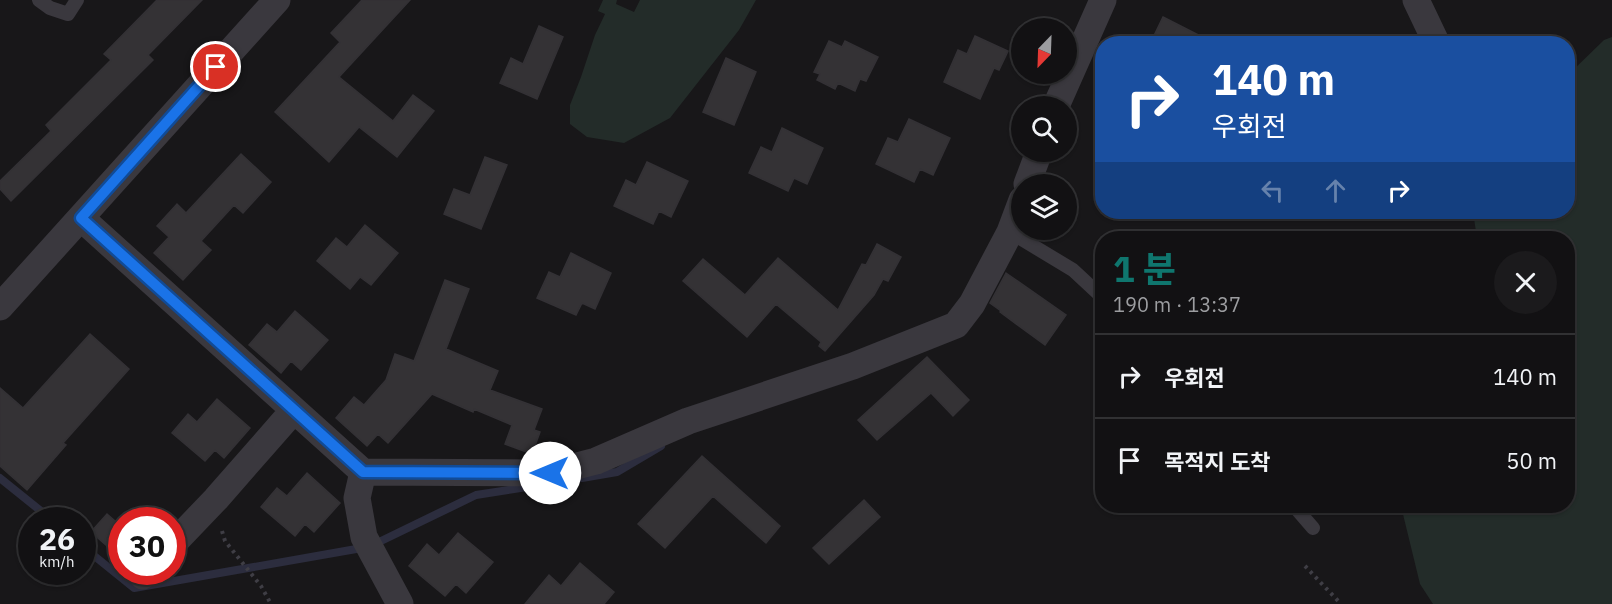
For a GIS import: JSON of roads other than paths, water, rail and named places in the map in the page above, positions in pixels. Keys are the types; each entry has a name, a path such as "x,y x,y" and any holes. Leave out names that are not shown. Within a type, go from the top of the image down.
{"street":[{"path":"0,306 276,0"},
{"path":"1060,96 1103,0"},
{"path":"1416,0 1433,36"},
{"path":"81,218 363,472 550,473 596,461 688,421 853,366 956,325 972,304 1010,232"},
{"path":"186,530 294,410"},
{"path":"363,472 357,498 364,537 400,604"}],"lane":[{"path":"39,0 50,8 68,14 77,0"},
{"path":"1010,232 1073,270 1095,290"},
{"path":"1300,513 1314,528"}],"waterway":[{"path":"582,478 617,472 661,446"},
{"path":"0,478 36,507"},
{"path":"381,541 476,495 540,485"},
{"path":"96,557 134,588 362,548"}]}
